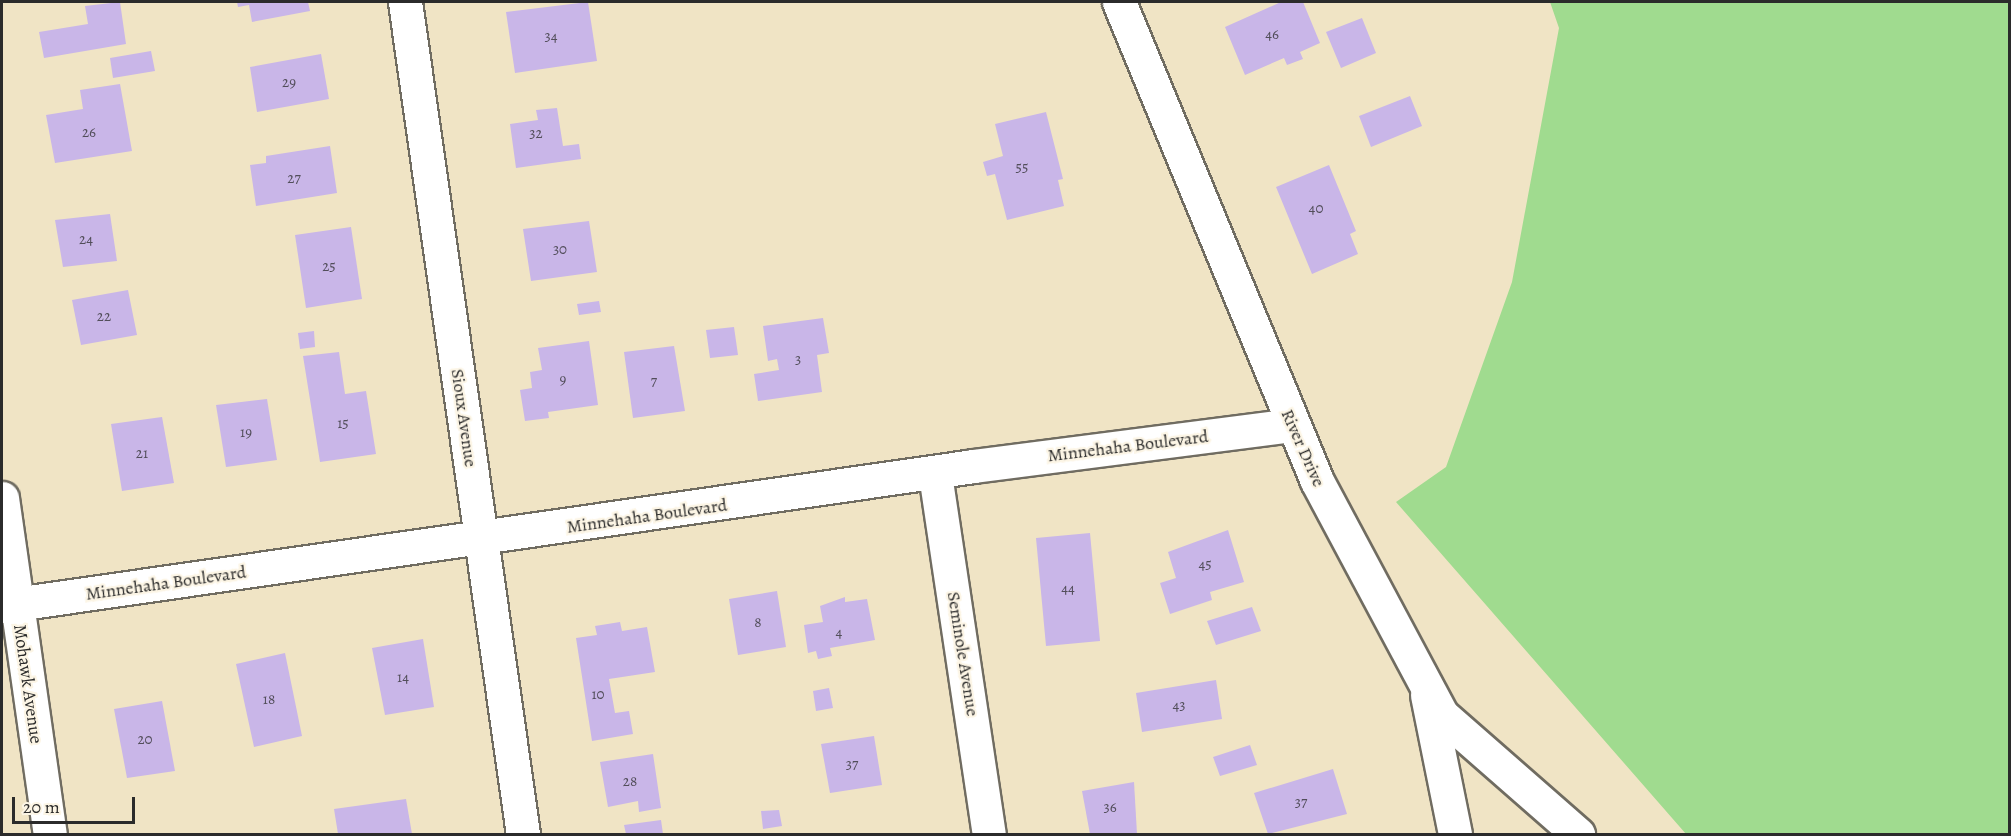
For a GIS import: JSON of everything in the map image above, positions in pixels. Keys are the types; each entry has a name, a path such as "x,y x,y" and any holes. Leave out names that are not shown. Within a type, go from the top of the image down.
{"street":[{"name":"Sioux Avenue","path":"405,2 523,834"},
{"name":"River Drive","path":"1119,2 1292,425 1442,715 1578,834"},
{"name":"Minnehaha Boulevard","path":"9,605 1292,425"},
{"name":"Seminole Avenue","path":"935,474 989,834"},
{"name":"Mohawk Avenue","path":"2,498 9,605 50,834"},
{"path":"1424,680 1455,834"}],"green space":[{"path":"1550,2 2009,2 2009,834 1686,834 1396,502 1446,467 1512,282 1559,28"}],"building":[{"path":"120,2 126,44 44,58 39,32 88,24 85,6"},
{"path":"237,2 308,2 310,11 252,22 249,5 238,7"},
{"path":"588,2 597,61 515,73 506,12"},
{"path":"1281,2 1303,2 1320,43 1300,52 1303,59 1287,65 1284,58 1245,75 1225,27"},
{"path":"1362,18 1376,53 1341,68 1326,32"},
{"path":"151,51 155,71 113,78 110,58"},
{"path":"321,54 329,99 257,112 250,67"},
{"path":"120,84 132,151 55,163 46,115 83,109 80,90"},
{"path":"1410,96 1422,126 1371,147 1359,116"},
{"path":"557,108 563,146 579,144 581,159 516,168 510,124 538,120 536,110"},
{"path":"1046,112 1063,179 1058,180 1064,206 1007,220 995,174 987,176 983,162 1003,156 995,124"},
{"path":"330,146 337,193 256,206 250,165 266,163 266,156"},
{"path":"1329,165 1356,231 1350,234 1358,254 1312,274 1276,187"},
{"path":"110,214 117,261 63,267 55,220"},
{"path":"589,221 597,272 531,281 523,229"},
{"path":"351,227 362,299 306,308 295,235"},
{"path":"128,290 137,335 81,345 72,300"},
{"path":"599,301 601,312 579,315 577,304"},
{"path":"823,318 829,353 817,355 822,392 758,401 754,374 779,370 777,359 768,361 763,326"},
{"path":"734,327 738,355 710,358 706,330"},
{"path":"314,331 315,347 300,349 298,333"},
{"path":"589,341 598,405 548,412 549,418 525,421 520,390 532,388 530,372 542,370 538,348"},
{"path":"674,346 685,411 633,418 624,352"},
{"path":"339,352 345,394 366,391 376,454 320,462 303,356"},
{"path":"267,399 277,460 226,467 216,405"},
{"path":"162,417 174,483 122,491 111,424"},
{"path":"1228,530 1244,582 1210,592 1212,600 1170,614 1160,583 1176,578 1168,552"},
{"path":"1090,533 1100,641 1046,646 1036,538"},
{"path":"777,591 786,647 738,655 729,599"},
{"path":"845,597 845,602 867,599 875,640 830,648 832,656 818,659 816,651 808,653 804,625 823,622 820,606"},
{"path":"1252,607 1261,631 1216,645 1207,621"},
{"path":"620,622 622,631 647,627 655,672 609,679 615,713 629,711 633,734 592,741 576,638 597,635 595,626"},
{"path":"423,639 434,707 385,715 372,648"},
{"path":"285,653 302,736 254,747 236,664"},
{"path":"1216,680 1222,719 1142,732 1136,693"},
{"path":"829,688 833,708 816,711 813,691"},
{"path":"162,701 175,771 127,778 114,709"},
{"path":"874,736 882,785 830,793 821,744"},
{"path":"1250,745 1257,765 1220,776 1213,757"},
{"path":"653,754 661,808 639,812 638,801 608,807 600,762"},
{"path":"1333,769 1347,814 1268,834 1254,793"},
{"path":"1134,782 1137,834 1090,834 1082,791"},
{"path":"406,799 412,834 338,834 334,809"},
{"path":"779,810 782,826 763,829 761,811"},
{"path":"661,820 663,834 626,834 624,825"}]}
